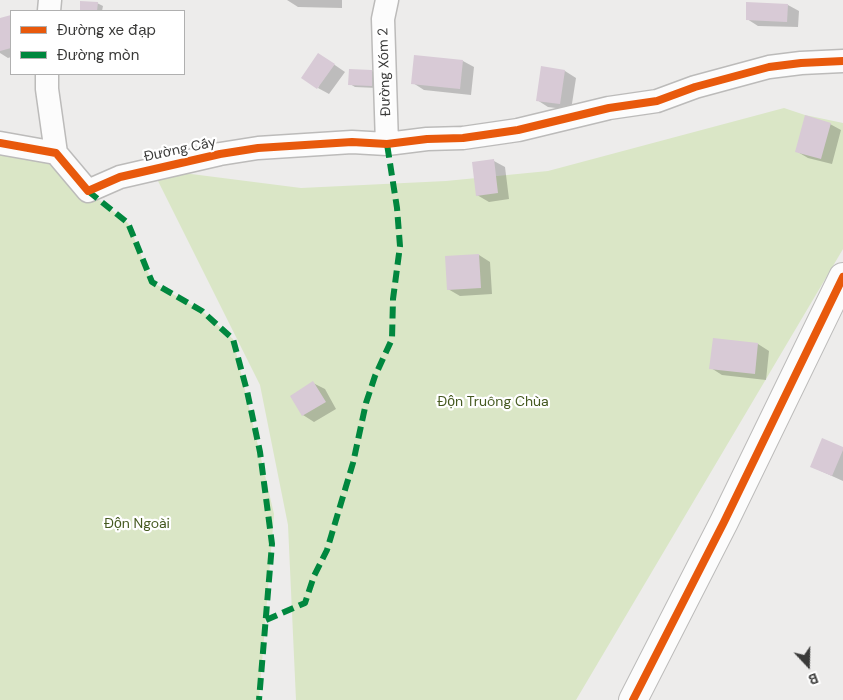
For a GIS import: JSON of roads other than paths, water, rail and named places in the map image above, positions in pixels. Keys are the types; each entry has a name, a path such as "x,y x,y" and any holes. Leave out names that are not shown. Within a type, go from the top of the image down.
{"street":[{"name":"Đường Xóm 2","path":"387,0 383,19 387,144"},
{"path":"387,144 427,139 463,138 518,130 609,108 658,101 695,87 769,67 843,61"},
{"path":"0,143 56,153 47,89 47,75"},
{"name":"Đường Cấy","path":"56,153 88,190 120,177 220,154 258,148 352,142 387,144"},
{"path":"633,700 724,522 843,276"}],"park label":[{"name":"Độn Truông Chùa","path":"493,402"},
{"name":"Độn Ngoài","path":"137,524"}]}
